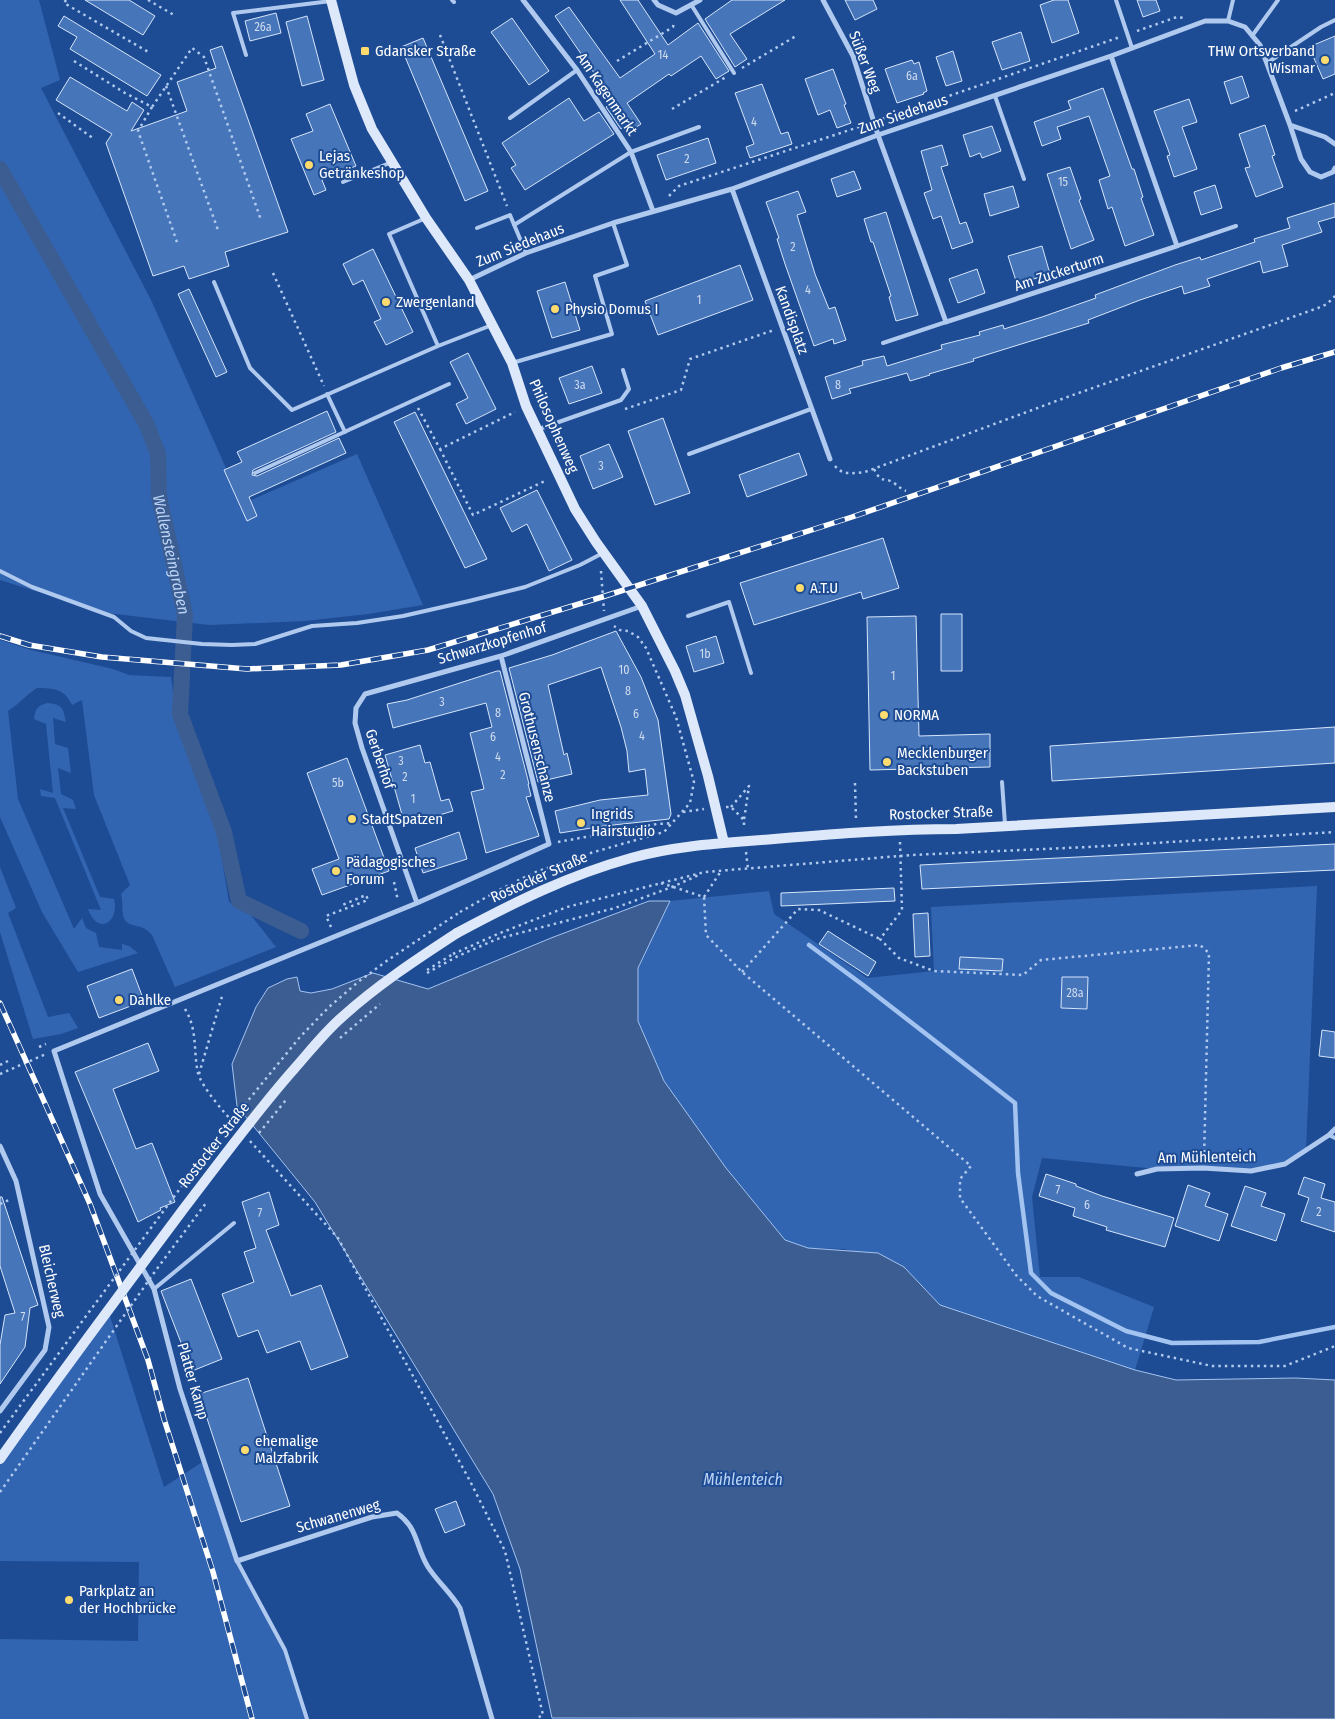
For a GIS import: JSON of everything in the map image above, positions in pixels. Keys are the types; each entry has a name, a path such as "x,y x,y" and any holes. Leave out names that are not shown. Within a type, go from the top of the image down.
{"main road":[{"name":"Philosophenweg","path":"331,0 354,85 372,129 426,218 469,280 512,364 526,406 575,509 642,606 675,671 685,695 724,843"},
{"name":"Rostocker Straße","path":"0,1459 215,1168 278,1088 320,1039 342,1017 378,987 415,960 456,933 544,888 592,869 655,852 724,843 900,830 1005,826 1335,807"}],"street":[{"name":"Am Kagenmarkt","path":"524,0 576,70 630,152 653,211"},
{"path":"654,0 658,5 676,13 700,0"},
{"name":"Süßer Weg","path":"823,0 853,56 878,135"},
{"name":"Zum Siedehaus","path":"469,280 526,253 614,223 732,189 878,135 1111,56 1205,21 1228,21 1245,27 1260,45 1301,160 1310,172 1321,177 1334,171"},
{"path":"1111,56 1177,246"},
{"path":"1290,125 1326,137 1335,144"},
{"path":"878,135 946,322"},
{"name":"Kandisplatz","path":"732,189 830,459"},
{"name":"Am Zuckerturm","path":"946,322 1177,246"},
{"name":"Schwarzkopfenhof","path":"356,708 365,694 501,656 642,606"},
{"name":"Grothusenschanze","path":"501,656 549,844"},
{"name":"Gerberhof","path":"356,708 355,723 362,748 418,903"},
{"name":"Rostocker Straße","path":"54,1051 334,935 418,903 549,844"},
{"name":"Platter Kamp","path":"54,1051 100,1194 154,1289 180,1389 237,1560"},
{"name":"Am Mühlenteich","path":"1137,1174 1157,1168 1251,1171 1285,1164 1335,1129"},
{"name":"Bleicherweg","path":"0,1146 16,1181 50,1327 45,1350 0,1411"},
{"name":"Schwanenweg","path":"237,1560 372,1517 397,1513 407,1520 428,1568 454,1597 460,1608 492,1719"}],"lane":[{"path":"246,55 233,14 331,0"},
{"path":"1116,0 1132,48"},
{"path":"1228,21 1233,0"},
{"path":"1252,36 1278,0"},
{"path":"692,6 734,73"},
{"path":"1267,63 1320,27 1335,20"},
{"path":"510,118 576,70"},
{"path":"995,96 1024,179"},
{"path":"514,225 630,152 699,127"},
{"path":"343,182 392,162"},
{"path":"477,228 510,215 526,253"},
{"path":"426,218 389,234 438,346"},
{"path":"512,364 612,334 595,276 627,265 614,223"},
{"path":"1177,246 1236,226"},
{"path":"214,282 250,368 292,410 438,346 492,325"},
{"path":"883,343 946,322"},
{"path":"537,430 621,400 629,389 623,370"},
{"path":"254,473 449,384"},
{"path":"327,394 345,432"},
{"path":"689,454 811,408"},
{"path":"0,571 32,587 114,617 131,631 146,638 232,645 255,644 312,626 356,623 403,616 469,601 525,587 580,565 604,553"},
{"path":"688,616 729,602 750,674"},
{"path":"1002,782 1005,826"},
{"path":"1329,1135 1335,1138"},
{"path":"154,1289 234,1223"},
{"name":"Platter Kamp","path":"237,1560 285,1650 307,1719"}],"path":[{"path":"66,0 64,3 150,53"},
{"path":"148,0 174,16"},
{"path":"617,61 673,27 676,13"},
{"path":"653,211 679,186 874,122 1177,17 1205,21"},
{"path":"440,35 510,215"},
{"path":"178,244 138,131 192,48 204,58 261,220"},
{"path":"74,60 125,93 152,107"},
{"path":"166,86 218,230"},
{"path":"1286,114 1335,93"},
{"path":"58,113 94,139"},
{"path":"273,273 327,394"},
{"path":"830,459 838,470 850,474 865,472 1059,400 1318,308 1327,304 1335,296"},
{"path":"625,409 681,390 690,359 782,328"},
{"path":"414,400 473,515 559,475"},
{"path":"440,449 526,406"},
{"path":"874,469 882,480 893,482 906,491"},
{"path":"460,912 533,873 587,854 664,832 690,802 694,782 676,717 646,648 638,637 628,631 620,630 605,619 601,584 601,565 604,553"},
{"path":"855,783 856,820"},
{"path":"683,812 731,807 749,786 744,820 745,841"},
{"path":"731,807 744,820"},
{"path":"549,844 674,822"},
{"path":"880,939 902,910 900,830"},
{"path":"422,973 453,954 566,907 705,872 901,856 1335,832"},
{"path":"722,871 704,897 706,935 742,972 971,1166 960,1179 960,1198 1016,1275 1037,1296 1128,1348 1212,1366 1284,1366 1335,1346"},
{"path":"427,973 458,956 497,939 614,908 672,887 705,872"},
{"path":"394,882 400,909"},
{"path":"661,883 704,897"},
{"path":"334,935 326,916 368,900 366,895 340,906"},
{"path":"742,972 798,909 819,910 880,939 899,958 934,971 1023,975 1041,960 1200,945 1209,953 1204,1168"},
{"path":"198,1075 224,990 220,982"},
{"path":"337,1041 383,1001"},
{"path":"192,1020 198,1075 222,1110 235,1125"},
{"path":"0,1074 54,1051"},
{"path":"0,1065 8,1062"},
{"path":"250,1145 288,1098"},
{"path":"248,1139 338,1238 465,1472 505,1551 543,1715 535,1719"},
{"path":"0,1492 156,1270 209,1199"}],"shaded area":[{"path":"0,0 39,0 60,80 41,88 151,300 242,504 357,454 423,605 368,614 305,621 209,625 107,613 0,580"},
{"path":"0,640 31,650 113,669 129,675 171,677 177,721 218,836 229,902 249,913 276,947 175,987 152,935 142,927 128,923 124,918 121,894 130,885 94,795 82,700 72,705 66,696 58,690 37,688 8,711 18,799 74,929 82,918 86,928 96,933 99,947 122,950 122,944 129,946 138,953 78,972 42,912 0,817"},
{"path":"48,703 61,708 66,722 53,718 55,744 68,748 71,773 58,768 61,794 73,800 76,809 63,808 100,897 114,899 114,914 107,923 97,922 92,918 88,909 101,910 55,798 41,796 40,789 53,793 46,724 34,719 38,708"},
{"path":"0,867 16,908 8,913 48,1017 69,1013 78,1028 61,1034 33,1039 0,932"},
{"path":"1317,886 1306,1151 1285,1164 1251,1171 1157,1169 1042,1158 1032,1197 1040,1277 1079,1277 1154,1307 1135,1370 940,1305 904,1267 844,1249 808,1248 785,1240 726,1168 664,1081 638,1021 638,968 670,901 769,891 774,914 867,978 934,971 931,907"},
{"path":"108,1310 164,1487 204,1461 237,1561 285,1650 307,1719 0,1719 0,1639 138,1641 139,1562 0,1561 0,1459"}],"water":[{"name":"Mühlenteich","path":"649,901 670,901 638,968 638,1021 664,1081 726,1168 785,1240 808,1248 878,1253 904,1267 940,1305 1135,1370 1176,1380 1296,1378 1335,1380 1335,1719 552,1718 520,1569 493,1494 315,1202 237,1106 232,1064 256,1007 268,988 287,979 297,977 300,991 311,993 332,989 373,973 428,989 551,938"}],"building":[{"path":"85,0 129,0 155,16 143,35"},
{"path":"620,0 638,0 668,45 698,23 729,71 716,79 701,56 671,76 669,74 627,103 641,124 629,132 626,126 621,129 606,107 611,104 598,85 601,83 555,16 569,7 620,78 655,54"},
{"path":"732,0 785,0 730,34 747,59 735,67 705,19"},
{"path":"845,0 873,0 877,9 855,20"},
{"path":"1054,0 1068,0 1079,33 1052,43 1040,5"},
{"path":"1137,0 1156,0 1160,11 1143,17"},
{"path":"276,13 281,33 250,41 245,21"},
{"path":"64,16 161,75 147,96 70,49 77,37 58,26"},
{"path":"307,16 324,80 302,86 286,22"},
{"path":"512,18 549,71 529,85 491,32"},
{"path":"1021,32 1030,61 1002,70 992,42"},
{"name":"THW Ortsverband Wismar","path":"1335,36 1335,74 1323,79 1309,47"},
{"path":"423,38 488,191 465,201 401,47"},
{"path":"222,46 288,232 225,252 229,266 189,279 184,266 153,276 106,143 112,134 56,100 70,77 127,111 132,102 144,110 131,131 187,111 177,82 216,68 210,50"},
{"path":"953,51 962,81 946,86 936,57"},
{"path":"912,60 914,64 919,62 927,91 924,94 897,103 885,69"},
{"path":"833,69 851,123 837,128 830,110 818,115 805,79"},
{"path":"1242,76 1249,97 1231,104 1224,82"},
{"path":"762,84 781,134 788,132 792,144 750,158 746,147 754,144 735,93"},
{"path":"1103,88 1132,169 1134,169 1143,197 1141,198 1154,235 1125,246 1112,207 1108,209 1099,180 1110,176 1089,116 1057,127 1061,139 1042,146 1034,122 1071,109 1068,101"},
{"path":"569,98 584,121 599,112 614,134 525,190 511,168 516,165 502,143"},
{"path":"1189,99 1197,122 1182,127 1197,169 1174,177 1167,156 1170,155 1154,111"},
{"path":"330,104 356,166 322,180 326,190 314,195 291,139 313,131 306,114"},
{"path":"1265,125 1275,155 1272,156 1283,187 1256,197 1245,168 1250,167 1239,134"},
{"path":"992,126 1001,151 982,158 980,153 970,157 963,135"},
{"path":"708,138 716,163 666,180 657,155"},
{"path":"942,145 948,165 941,167 960,224 966,222 973,242 952,249 941,216 933,219 924,193 932,190 921,151"},
{"path":"1070,167 1081,199 1079,200 1094,240 1071,249 1047,174"},
{"path":"854,171 861,189 837,197 831,179"},
{"path":"1215,185 1222,208 1201,215 1194,192"},
{"path":"1013,186 1019,207 990,216 984,194"},
{"path":"798,191 806,212 797,215 815,274 829,309 835,307 846,340 834,344 833,339 814,346 785,264 777,239 779,238 766,202"},
{"path":"1335,203 1335,217 1318,222 1322,232 1282,245 1288,266 1263,273 1260,261 1207,279 1210,286 1184,294 1182,286 1088,320 1089,323 973,359 974,361 910,381 907,373 849,389 851,393 832,399 825,377 863,365 862,361 884,356 887,366 942,349 941,345 980,335 979,332 1003,325 1004,329 1042,317 1096,298 1095,295 1175,265 1200,257 1201,260 1255,242 1254,239 1290,228 1287,218"},
{"path":"886,212 918,315 896,321 889,297 891,296 864,219"},
{"path":"1042,246 1050,274 1017,284 1008,256"},
{"name":"Zwergenland","path":"373,249 413,332 386,345 374,322 381,319 363,280 353,285 343,264"},
{"path":"740,265 753,300 658,335 645,301"},
{"path":"977,269 985,293 958,303 949,279"},
{"path":"565,282 580,330 552,338 537,291"},
{"path":"189,289 227,372 216,377 178,294"},
{"path":"468,353 496,409 466,424 456,404 468,398 450,362"},
{"path":"592,366 602,393 569,404 559,378"},
{"path":"327,411 336,432 253,470 252,475 257,476 339,438 346,453 249,497 257,516 247,521 224,470 242,462 237,452"},
{"path":"415,412 487,559 465,568 394,422"},
{"path":"663,418 690,493 655,505 628,431"},
{"path":"609,444 623,477 593,489 580,456"},
{"path":"799,453 807,475 747,497 739,475"},
{"path":"537,490 572,560 549,571 527,524 512,532 500,508"},
{"name":"A.T.U","path":"883,538 899,588 863,599 861,592 754,625 740,583"},
{"path":"941,614 962,614 962,671 941,671"},
{"path":"916,616 919,736 990,734 990,767 870,770 867,617"},
{"path":"616,631 641,677 658,720 671,814 669,819 560,833 555,811 600,800 648,795 645,769 629,772 627,751 621,727 601,667 548,685 564,755 567,753 572,774 538,782 509,668 552,655"},
{"path":"716,636 724,663 694,672 686,646"},
{"path":"500,671 529,784 531,796 526,797 539,836 486,853 471,792 484,789 470,733 492,727 486,703 393,728 387,704 407,700"},
{"path":"1335,727 1335,763 1052,781 1050,746"},
{"path":"420,745 425,763 430,762 441,801 449,799 453,811 405,825 385,755"},
{"path":"347,758 389,871 322,895 312,869 339,859 307,773"},
{"path":"459,832 467,859 423,873 415,848"},
{"path":"1335,844 1335,870 922,889 920,865"},
{"path":"894,888 895,901 781,906 781,893"},
{"path":"928,913 930,956 915,957 913,914"},
{"path":"828,931 876,962 868,976 819,944"},
{"path":"960,957 1003,959 1002,971 959,969"},
{"path":"132,969 144,1001 99,1018 87,986"},
{"path":"1062,977 1088,977 1087,1009 1061,1008"},
{"path":"1322,1030 1335,1032 1335,1058 1319,1056"},
{"path":"148,1043 159,1071 113,1089 136,1149 152,1143 175,1202 160,1208 161,1210 138,1222 75,1072"},
{"path":"1046,1174 1076,1184 1076,1186 1102,1196 1174,1218 1165,1247 1106,1230 1107,1227 1073,1216 1075,1208 1039,1196"},
{"path":"1304,1177 1325,1184 1321,1198 1335,1202 1335,1232 1301,1221 1309,1198 1298,1194"},
{"path":"1188,1185 1210,1193 1205,1206 1228,1214 1219,1241 1175,1226"},
{"path":"1245,1186 1266,1193 1261,1206 1285,1214 1276,1241 1231,1226"},
{"path":"269,1192 279,1225 266,1230 291,1296 321,1285 348,1357 311,1370 300,1341 267,1353 258,1330 238,1337 222,1294 254,1282 244,1252 256,1248 242,1202"},
{"path":"0,1197 2,1197 38,1305 30,1308 25,1347 0,1384 0,1345 5,1315 15,1313 0,1266"},
{"path":"191,1279 222,1359 192,1371 161,1291"},
{"name":"ehemalige Malzfabrik","path":"248,1378 290,1506 241,1522 199,1394"},
{"path":"456,1501 465,1525 445,1533 435,1509"}],"waterway":[{"name":"Wallensteingraben","path":"0,169 147,425 158,454 159,496 185,615 180,714 224,832 239,901 301,931"},
{"path":"809,945 1015,1103 1018,1173 1031,1273 1051,1293 1126,1331 1172,1343 1259,1342 1335,1327"}],"railway":[{"path":"0,636 29,645 102,657 247,669 341,665 428,650 602,597 852,517 1281,368 1335,352"},
{"path":"0,1003 90,1204 148,1360 164,1419 213,1572 252,1719"}],"place":[{"name":"Gdansker Straße","path":"365,51"},
{"name":"THW Ortsverband Wismar","path":"1325,60"},
{"name":"Lejas Getränkeshop","path":"309,165"},
{"name":"Zwergenland","path":"386,302"},
{"name":"Physio Domus I","path":"555,309"},
{"name":"A.T.U","path":"800,588"},
{"name":"NORMA","path":"884,715"},
{"name":"Mecklenburger Backstuben","path":"887,762"},
{"name":"StadtSpatzen","path":"352,819"},
{"name":"Ingrids Hairstudio","path":"581,823"},
{"name":"Pädagogisches Forum","path":"336,871"},
{"name":"Dahlke","path":"119,1000"},
{"name":"ehemalige Malzfabrik","path":"245,1450"},
{"name":"Parkplatz an der Hochbrücke","path":"69,1600"}]}
